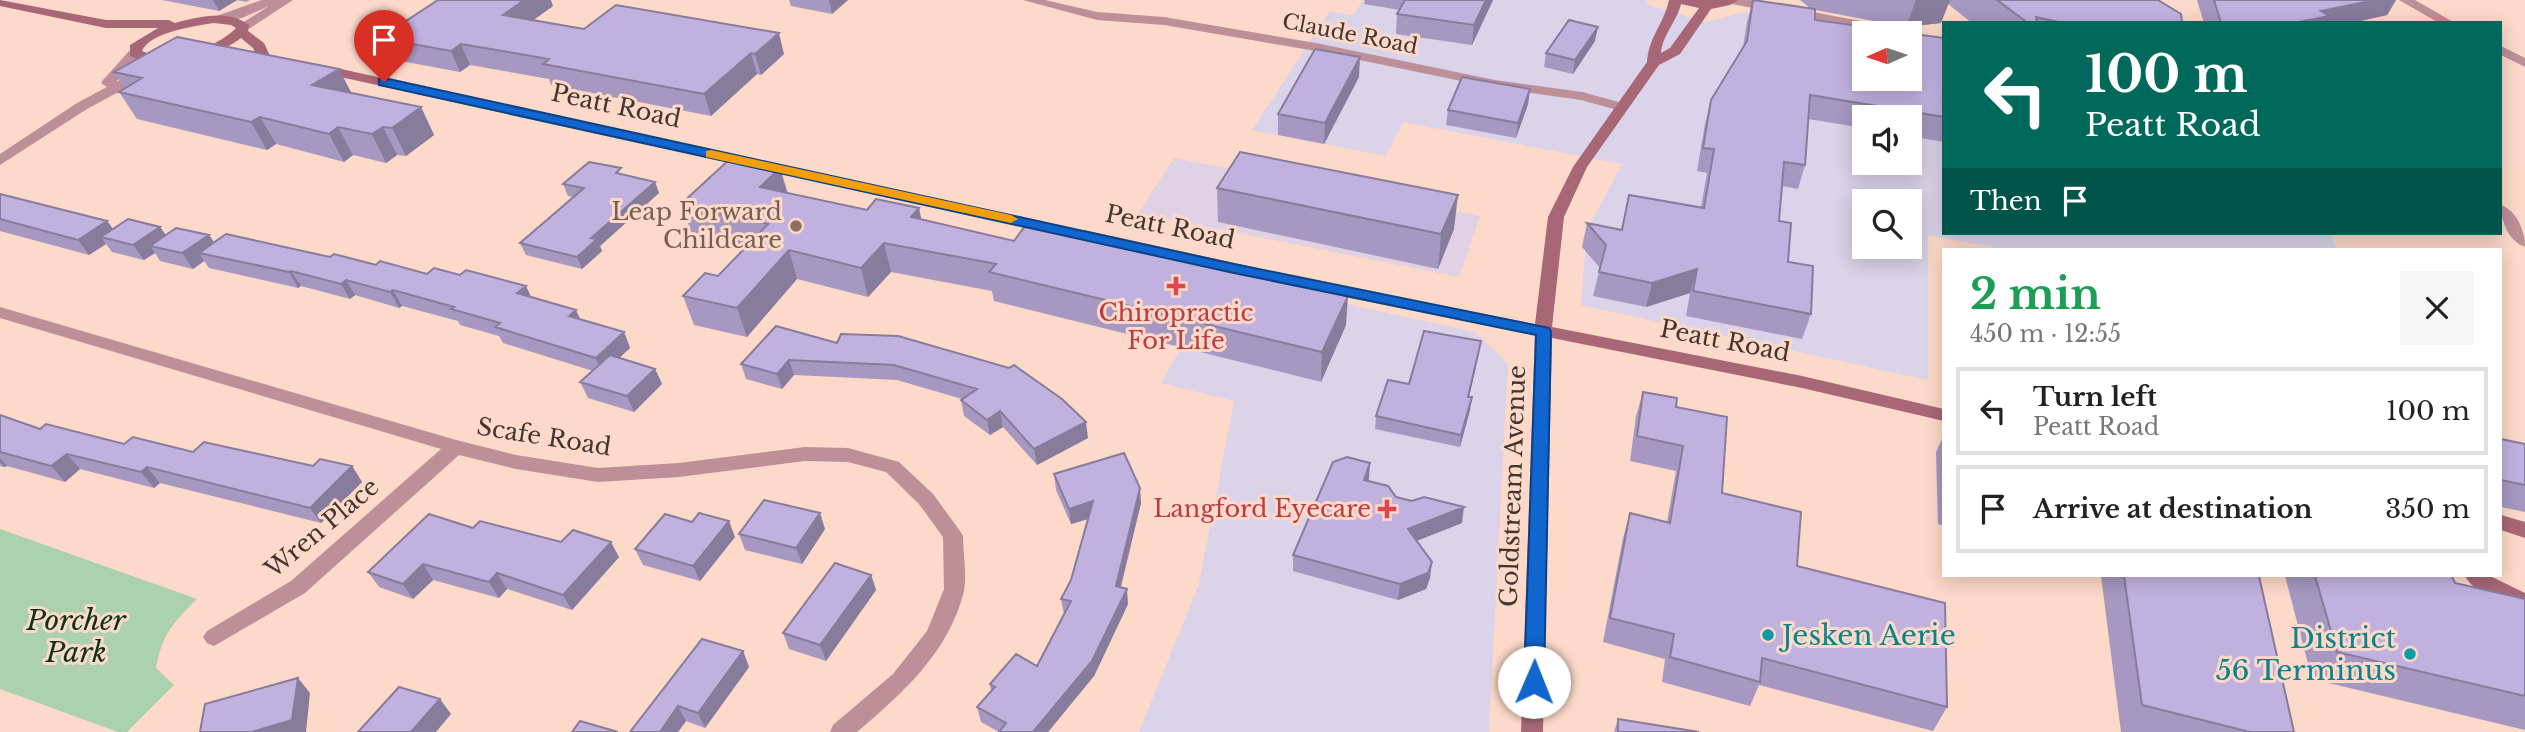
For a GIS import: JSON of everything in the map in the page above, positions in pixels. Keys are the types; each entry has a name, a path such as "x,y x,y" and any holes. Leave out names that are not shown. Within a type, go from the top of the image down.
{"street":[{"path":"0,2 106,24 182,24 237,15 273,0"},
{"path":"106,24 150,58 175,58 225,44 287,0"},
{"name":"Claude Road","path":"1029,0 1097,16 1164,20 1495,84 1582,96 1621,107"},
{"name":"Goldstream Avenue","path":"1654,62 1656,44 1671,19 1675,0"},
{"path":"1682,0 1707,6 1732,0 1852,23"},
{"path":"1756,0 1777,8"},
{"path":"2405,0 2445,21"},
{"name":"Goldstream Avenue","path":"1532,732 1544,332 1556,217 1580,167 1621,107 1654,62 1675,51 1707,6"},
{"path":"198,53 269,57 235,21 214,19"},
{"path":"82,106 115,77 136,49 155,34 182,24"},
{"path":"2502,50 2525,62"},
{"path":"0,161 82,106 175,58"},
{"name":"Peatt Road","path":"301,64 1221,265 1802,382 1942,415"},
{"path":"2502,211 2525,242"},
{"name":"Scafe Road","path":"0,312 456,447 516,462 598,475 680,470 805,454 848,454 892,467 926,499 953,537 954,589 936,635 901,681 841,732"},
{"name":"Wren Place","path":"214,637 298,587 456,447"},
{"path":"2502,522 2525,530"},
{"path":"2477,577 2525,610"},
{"path":"2505,595 2525,602"}],"shaded area":[{"path":"1363,0 1646,0 1649,5 1706,22 1746,12 1852,34 1852,91 1922,91 1922,69 1942,54 1942,235 2331,235 2336,248 1998,248 1928,235 1928,380 1581,305 1587,230 1622,164 1403,122 1386,156 1252,130 1330,11 1354,15"},
{"path":"1174,158 1480,216 1459,277 1138,213"},
{"path":"1221,277 1475,332 1508,364 1489,732 1139,732 1199,584 1234,401 1161,383"}],"green space":[{"name":"Porcher Park","path":"0,529 197,599 170,630 158,656 156,668 174,685 127,732 118,732 0,689"}],"building":[{"path":"438,0 524,0 503,15 584,29 616,5 779,33 755,54 751,53 704,94 543,64 549,59 461,44 451,51 380,38"},
{"path":"1405,0 1486,0 1474,25 1397,14"},
{"path":"1753,0 1815,9 1815,20 1852,25 1852,91 1922,91 1922,35 1942,38 1942,117 1922,113 1922,105 1871,105 1810,95 1805,165 1784,162 1779,221 1791,223 1788,262 1813,266 1811,314 1693,291 1697,269 1652,283 1599,272 1606,245 1587,223 1622,230 1629,195 1704,208 1714,149 1703,148 1711,100 1747,41"},
{"path":"1997,0 2158,0 2181,14 2182,21 2054,21 2036,17 2037,21 2025,21"},
{"path":"2214,0 2375,0 2321,11 2329,16 2304,21 2220,21"},
{"path":"1569,20 1598,27 1575,60 1546,53"},
{"path":"177,37 339,69 312,85 421,107 392,128 383,127 372,134 338,127 329,134 260,117 251,122 119,92 142,78 114,72"},
{"path":"1315,49 1360,57 1325,123 1278,114"},
{"path":"1462,77 1530,89 1518,123 1448,110"},
{"path":"1240,152 1458,195 1441,234 1217,188"},
{"path":"732,157 780,168 760,187 867,210 876,199 919,208 911,217 1014,241 1028,222 1348,296 1322,352 989,272 996,264 884,243 861,268 789,250 737,308 683,296 705,273 718,276 768,224 681,204"},
{"path":"589,162 621,168 616,173 655,182 591,238 597,239 577,257 520,243 584,188 563,184"},
{"path":"0,194 107,221 78,240 0,219"},
{"path":"128,219 160,227 133,245 101,237"},
{"path":"176,228 209,235 182,253 150,246"},
{"path":"226,234 330,257 334,254 376,265 380,261 427,274 434,268 460,275 466,270 526,286 517,293 576,310 569,316 624,332 596,358 495,327 500,323 451,309 454,307 393,290 390,292 346,280 341,284 199,253"},
{"path":"776,326 837,343 841,334 898,336 1009,368 1014,365 1062,399 1086,422 1034,449 1000,411 987,420 961,400 977,389 894,365 789,360 777,374 741,364"},
{"path":"1424,331 1481,341 1468,397 1472,397 1461,435 1376,416 1388,380 1409,384"},
{"path":"610,355 655,369 627,396 580,382"},
{"path":"1643,392 1677,398 1676,407 1727,417 1722,493 1801,512 1797,566 1945,603 1947,707 1762,658 1760,682 1670,657 1674,634 1610,618 1630,513 1670,523 1683,446 1637,436"},
{"path":"0,415 40,429 46,424 124,444 133,437 193,452 204,442 313,466 320,459 352,466 310,508 147,467 141,472 67,454 51,466 0,452"},
{"path":"2502,439 2525,444 2525,485 2502,480"},
{"path":"1124,453 1140,488 1116,586 1127,589 1092,661 1033,732 999,732 1006,723 977,707 995,687 990,684 1016,654 1037,666 1071,601 1061,599 1071,580 1093,501 1069,509 1054,474"},
{"path":"1347,457 1370,463 1364,480 1388,486 1396,497 1412,501 1424,497 1464,507 1408,529 1432,562 1428,573 1400,584 1293,555 1333,462"},
{"path":"764,500 820,513 796,548 739,534"},
{"path":"699,513 729,521 693,566 635,549 665,514 692,522"},
{"path":"429,514 473,528 480,521 561,542 573,530 611,542 563,595 497,573 489,582 423,564 403,584 368,572"},
{"path":"835,563 871,575 820,645 783,633"},
{"path":"2124,577 2259,577 2294,732 2250,732 2142,705"},
{"path":"2315,577 2452,577 2455,583 2525,599 2525,696 2337,652"},
{"path":"702,639 743,651 698,713 678,706 660,732 630,732"},
{"path":"298,678 292,720 252,732 200,732 205,704"},
{"path":"399,687 440,699 411,732 358,732"},
{"path":"1618,719 1699,732 1618,732"},
{"path":"580,721 618,732 572,732"}],"slow traffic":[{"path":"711,154 1011,219"}],"place":[{"name":"Leap Forward Childcare","path":"796,226"},
{"name":"Chiropractic For Life","path":"1176,286"},
{"name":"Langford Eyecare","path":"1387,509"},
{"name":"Jesken Aerie","path":"1768,635"},
{"name":"District 56 Terminus","path":"2410,654"}],"route":[{"path":"384,82 1321,287 1544,332 1534,682"}]}
